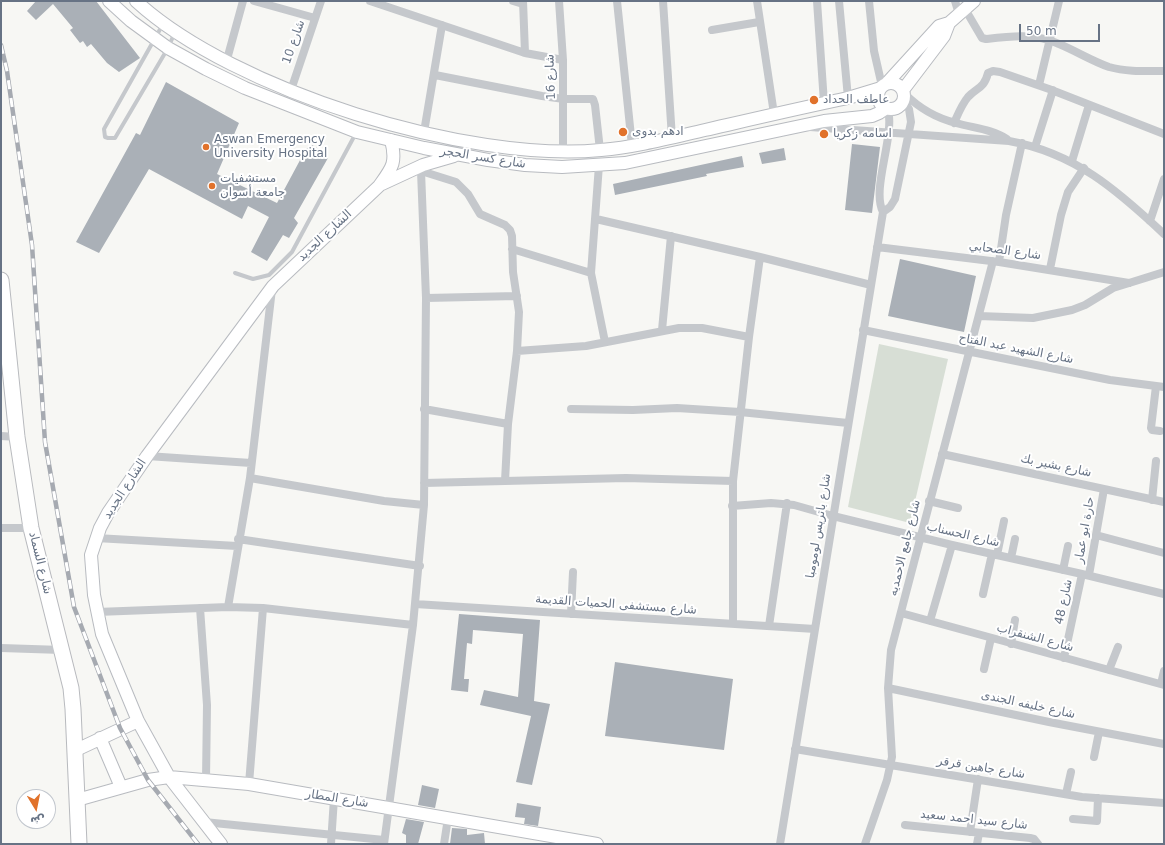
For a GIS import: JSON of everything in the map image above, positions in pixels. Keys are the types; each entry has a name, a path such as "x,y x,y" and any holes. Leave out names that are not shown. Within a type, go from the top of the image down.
{"highway":[{"name":"شارع السماد","path":"1,282 17,437 31,528 62,650 73,709 79,844"}],"main road":[{"name":"شارع كسر الحجر","path":"109,1 156,40 168,48 245,88 357,132 458,155 525,165 562,167 599,165 650,158 838,118 872,116 887,108"},
{"name":"شارع كسر الحجر","path":"142,3 164,24 175,32 226,62 290,90 334,106 424,132 493,146 528,150 563,152 600,150 632,146 848,98 883,86"},
{"path":"949,23 944,36 896,108 887,108 879,99 883,86 939,26 949,23 966,8"},
{"path":"883,86 896,84 904,95"},
{"name":"الشارع الجديد","path":"221,844 169,776 138,721 110,654 97,612 91,578 91,555 96,538 108,513 147,456 273,286 379,186 393,164 394,154 391,140"},
{"name":"الشارع الجديد","path":"379,186 458,155"},
{"path":"74,751 138,721"},
{"path":"100,738 120,787"},
{"name":"شارع المطار","path":"77,800 120,787 169,776 249,784 389,807 571,842 597,844"}],"street":[{"path":"226,62 243,1"},
{"path":"254,1 315,18"},
{"name":"شارع 10","path":"290,90 321,1"},
{"path":"370,1 525,53 563,60"},
{"path":"513,1 523,3 525,53"},
{"name":"شارع 16","path":"559,1 563,60 563,152"},
{"path":"617,1 632,146"},
{"path":"663,1 672,138"},
{"path":"757,1 774,114"},
{"path":"817,1 824,103"},
{"path":"839,1 848,98"},
{"path":"869,1 874,51 883,86"},
{"path":"955,1 966,8 982,38 1025,36 1049,40 1109,67 1126,70 1164,71"},
{"path":"1039,85 1059,1"},
{"path":"712,30 759,22"},
{"path":"424,132 435,75 442,25"},
{"path":"954,123 966,99 978,91 986,82 988,73 993,71 1053,90 1164,134"},
{"path":"435,75 564,99 593,99 600,150"},
{"path":"1035,147 1053,90"},
{"path":"904,95 924,111 954,123 992,132 1009,141"},
{"path":"883,212 890,207 895,199 909,134 910,113 904,95"},
{"path":"1072,161 1089,105"},
{"name":"شارع باتريس لومومبا","path":"780,844 883,212 880,197 890,121 887,108"},
{"path":"799,126 1022,143 1072,161 1084,168 1164,234"},
{"name":"شارع جامع الاحمديه","path":"865,844 891,765 892,740 888,688 891,650 969,352 996,261 1022,143"},
{"path":"599,165 591,273 605,342"},
{"path":"1050,269 1061,215 1068,192 1084,168"},
{"path":"204,822 384,842 413,625 420,566 424,505 426,298 417,170 445,178 462,187 480,214 505,225 510,230 519,312 517,351 508,424 505,481"},
{"path":"1150,221 1164,179"},
{"path":"596,219 760,257 871,286"},
{"path":"1150,221 1164,228"},
{"path":"662,330 671,236"},
{"name":"شارع الصحابي","path":"877,247 996,261 1129,283"},
{"path":"512,249 591,273"},
{"path":"733,624 732,506 740,412 760,257"},
{"path":"979,316 1024,318 1041,317 1078,308 1107,290 1164,272"},
{"path":"228,607 250,478 273,286"},
{"path":"426,298 517,296"},
{"path":"517,351 586,346 662,330 679,328 702,328 749,337"},
{"name":"شارع الشهيد عبد الفتاح","path":"863,330 1110,380 1160,386"},
{"path":"1160,386 1151,428 1152,430 1160,432"},
{"path":"570,409 633,410 677,408 740,412 848,423"},
{"path":"424,409 508,424"},
{"path":"1,436 17,437"},
{"name":"شارع بشير بك","path":"942,454 1164,502"},
{"path":"147,456 251,463"},
{"path":"1152,500 1156,461"},
{"path":"250,478 363,497 424,505"},
{"path":"424,483 626,478 734,481"},
{"name":"حارة ابو عمار","path":"1086,574 1096,535 1104,489"},
{"path":"929,501 958,508"},
{"path":"769,626 787,503"},
{"name":"شارع الحسناب","path":"732,506 787,503 833,516 952,545 1086,574 1164,594"},
{"path":"983,594 1004,521"},
{"path":"1,528 31,528"},
{"path":"1096,535 1164,553"},
{"path":"96,538 238,543 420,566"},
{"path":"1011,558 1015,539"},
{"path":"930,621 952,545"},
{"path":"1063,570 1068,546"},
{"path":"571,614 573,572"},
{"name":"شارع 48","path":"1064,658 1086,574"},
{"name":"شارع مستشفى الحميات القديمة","path":"415,604 815,629"},
{"path":"97,612 228,607 263,608 413,625"},
{"path":"200,608 207,705 206,780"},
{"path":"249,784 263,608"},
{"name":"شارع الشنقراب","path":"901,613 1163,685"},
{"path":"1011,644 1015,620"},
{"path":"984,669 991,638"},
{"path":"1109,670 1118,647"},
{"path":"1,648 62,650"},
{"path":"1163,685 1164,671"},
{"name":"شارع خليفه الجندى","path":"888,688 1098,732 1164,744"},
{"path":"1094,756 1098,732"},
{"name":"شارع جاهين قرقر","path":"795,749 1066,794 1164,803"},
{"path":"1066,794 1071,772"},
{"path":"970,832 978,779"},
{"path":"331,844 334,798"},
{"path":"1073,820 1097,821 1098,798"},
{"path":"444,844 448,818"},
{"name":"شارع سيد احمد سعيد","path":"905,825 1030,838 1034,839 1038,844"},
{"path":"977,844 979,833"}],"lane":[{"path":"164,24 104,130 104,137 115,138 168,48 175,32"},
{"path":"235,273 253,279 269,276 292,252 357,132"}],"shaded area":[{"path":"879,344 948,359 910,523 848,507"}],"building":[{"path":"36,1 96,1 140,58 119,72 107,63 91,44 87,47 83,41 80,43 70,30 73,28 53,4 36,20 27,11"},
{"name":"مستشفيات جامعة أسوان","path":"166,82 239,123 217,174 277,203 306,149 312,145 325,153 328,158 294,218 298,223 289,238 283,235 267,261 251,252 269,217 248,206 242,219 149,169 99,253 76,242 136,133 140,135"},
{"path":"852,144 880,147 872,213 845,210"},
{"path":"784,148 786,160 762,164 759,153"},
{"path":"742,156 744,167 706,174 707,176 615,195 613,184"},
{"path":"900,259 976,276 964,332 888,316"},
{"path":"459,614 540,620 534,701 550,704 532,785 516,782 531,716 480,705 484,690 518,697 523,634 473,630 472,644 467,643 464,679 469,679 468,692 451,690"},
{"path":"615,662 733,679 724,750 605,736"},
{"path":"422,785 439,789 435,808 418,805"},
{"path":"517,803 541,807 538,826 524,824 525,818 515,817"},
{"path":"406,819 424,822 418,844 406,844 406,835 402,833"},
{"path":"452,828 467,829 467,835 484,833 485,844 450,844"}],"railway":[{"path":"1,45 7,71 32,245 45,442 74,607 120,728 148,780 198,844"}],"place":[{"name":"عاطف الحداد","path":"814,100"},
{"name":"ادهم بدوى","path":"623,132"},
{"name":"اسامه زكريا","path":"824,134"},
{"name":"Aswan Emergency University Hospital","path":"206,147"},
{"name":"مستشفيات جامعة أسوان","path":"212,186"}]}
